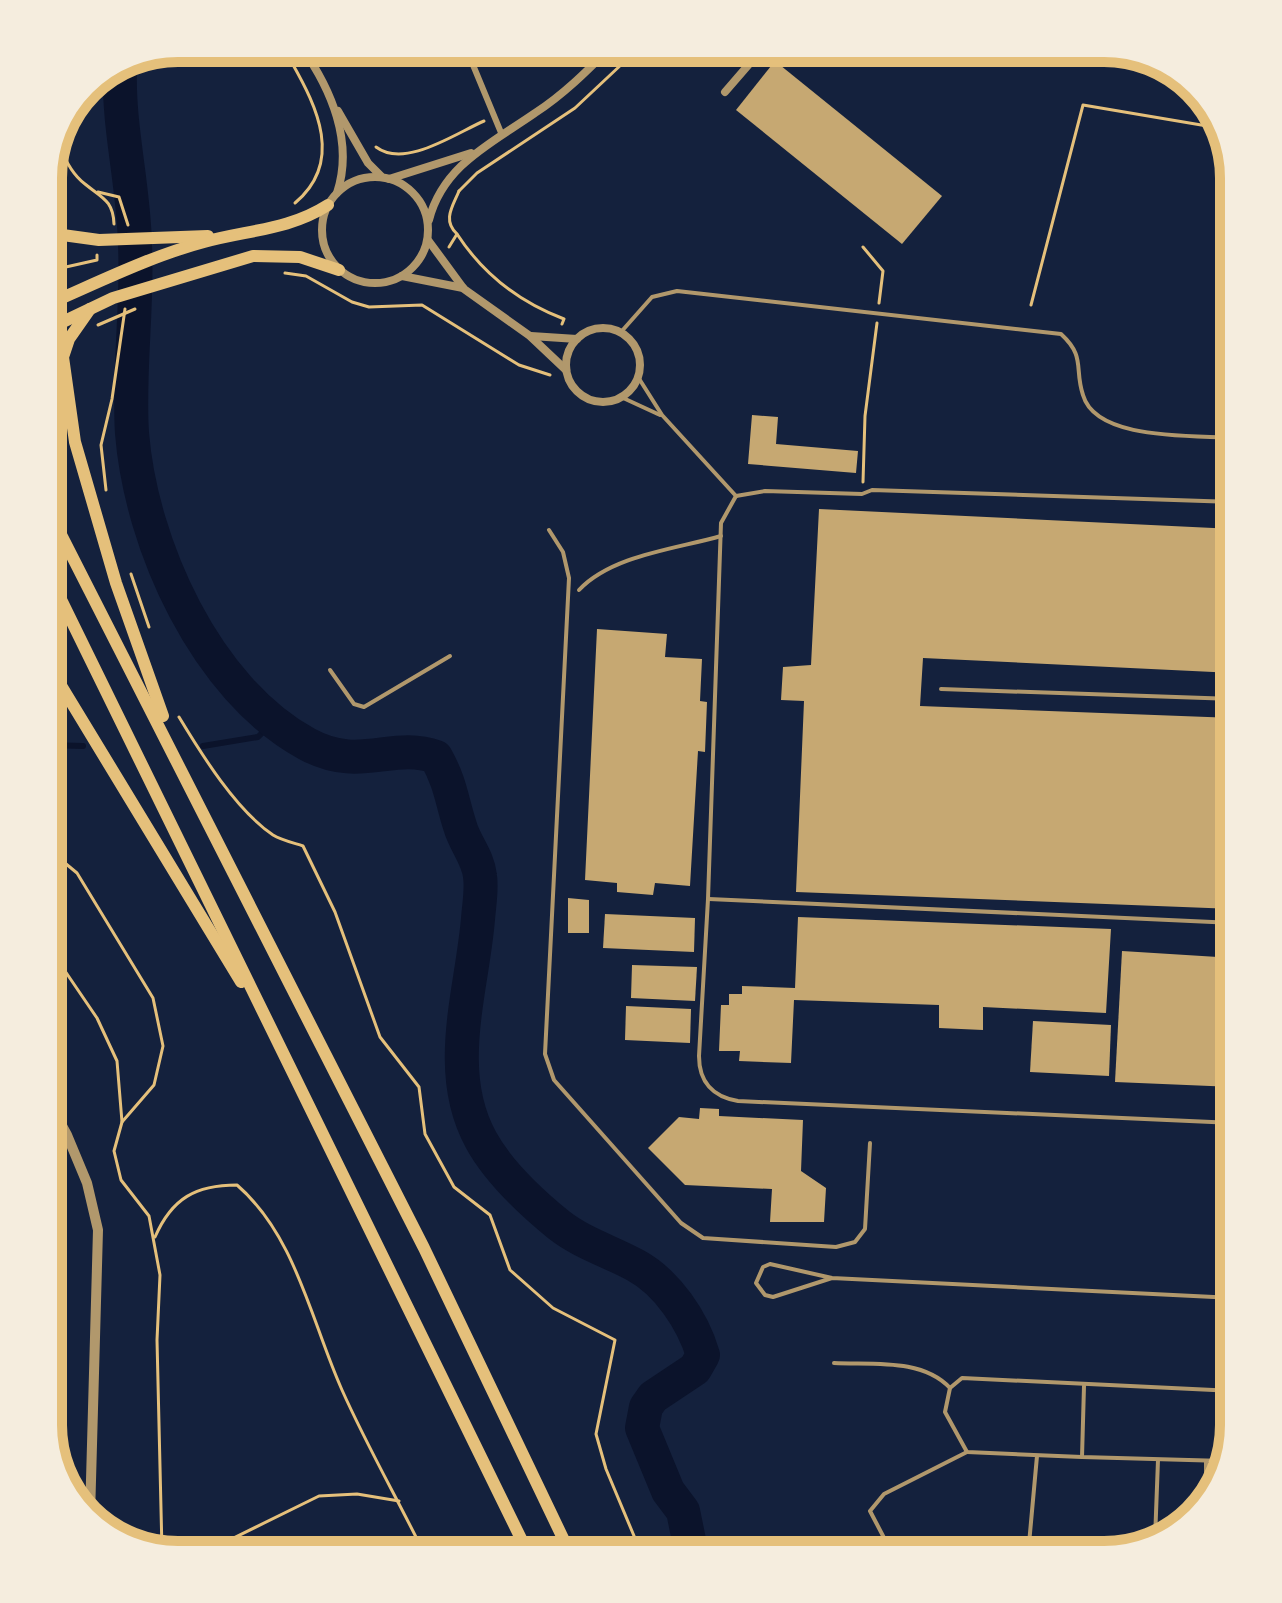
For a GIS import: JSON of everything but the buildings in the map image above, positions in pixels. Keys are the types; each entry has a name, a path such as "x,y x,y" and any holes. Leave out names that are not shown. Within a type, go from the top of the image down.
{"highway":[{"path":"62,298 170,253 297,222 328,205"},
{"path":"62,234 107,239 235,235"},
{"path":"62,322 120,298 253,256 300,257 339,270"},
{"path":"90,309 69,339 63,357 75,442 116,583 177,756"},
{"path":"62,536 177,756 424,1248 564,1541"},
{"path":"62,602 522,1541"},
{"path":"62,687 284,1054"}],"street":[{"path":"310,62 368,163 417,197 428,225"},
{"path":"471,62 502,135"},
{"path":"402,276 420,259 442,184 476,151 538,112 594,62"},
{"path":"725,92 751,62"},
{"path":"334,104 342,150 337,193"},
{"path":"464,289 402,276 368,283 339,270 329,257 322,237 328,205 337,193 358,180 386,178 476,151"},
{"path":"428,240 464,289 530,336 566,371 578,393 595,401 621,397 638,377 641,364 636,347 621,332 594,328 577,339 567,357 566,371"},
{"path":"530,336 577,339"},
{"path":"62,1126 87,1183 98,1230 90,1501"}],"lane":[{"path":"621,332 639,308 652,297 666,292 1061,334 1073,346 1080,360 1081,392 1087,406 1107,423 1168,434 1220,437"},
{"path":"638,377 662,415 736,496"},
{"path":"621,397 662,415"},
{"path":"736,496 765,491 862,494 872,490 1220,502"},
{"path":"736,496 721,523 699,1065 704,1082 722,1097 754,1102 1220,1122"},
{"path":"549,530 563,552 569,578 547,1067 554,1080 681,1223 703,1238 836,1247 855,1242 865,1229 870,1143"},
{"path":"579,590 598,574 618,565 721,536"},
{"path":"330,670 354,704 364,707 450,656"},
{"path":"941,689 1220,699"},
{"path":"708,899 1220,922"},
{"path":"832,1278 773,1297 765,1295 756,1283 763,1267 770,1264 832,1278 1220,1297"},
{"path":"834,1363 905,1366 939,1377 950,1388"},
{"path":"967,1452 945,1412 950,1388 962,1378 1220,1391"},
{"path":"1082,1457 1084,1386"},
{"path":"886,1541 870,1511 884,1494 967,1452 1214,1461"},
{"path":"1029,1541 1037,1456"},
{"path":"1155,1528 1158,1460"},
{"path":"1206,1461 1206,1479"}],"path":[{"path":"290,207 304,196 315,179 321,159 319,113 293,62"},
{"path":"564,319 530,304 479,265 449,227 448,217 459,191 477,173 575,108 624,62"},
{"path":"1031,305 1083,105 1207,126"},
{"path":"372,144 380,151 397,155 415,152 493,117"},
{"path":"62,268 97,260 107,239 114,209 73,173 64,155"},
{"path":"442,184 459,191"},
{"path":"98,192 119,197 128,219 128,232"},
{"path":"442,260 457,234"},
{"path":"862,494 865,416 883,271 863,247"},
{"path":"277,272 306,276 352,302 369,307 422,305 439,312 519,365 571,383"},
{"path":"106,491 101,445 112,399 120,298"},
{"path":"127,565 152,637"},
{"path":"174,708 205,760 240,802 274,836 303,846 335,912 380,1037 419,1087 425,1134 454,1187 490,1215 510,1270 553,1308 615,1340 596,1434 606,1469 636,1541"},
{"path":"62,861 77,873 153,998 163,1046 154,1085 122,1122"},
{"path":"62,967 97,1018 117,1061 122,1122 114,1151 121,1180 149,1216 160,1275 157,1340 162,1540"},
{"path":"153,1240 163,1218 180,1201 206,1185 237,1185 263,1207 293,1264 342,1391 418,1541"},
{"path":"225,1541 319,1496 357,1494 399,1501"}],"waterway":[{"path":"120,78 135,245 132,433 149,521 165,566 185,610 210,651 238,688 271,719 307,744 343,756 405,752 436,757 448,783 462,833 477,863 481,881 463,1031 464,1086 470,1114 488,1152 527,1197 568,1231 647,1272 668,1292 693,1329 703,1355 695,1369 653,1397 646,1407 642,1428 668,1491 683,1511 689,1541"},
{"path":"203,746 258,737 272,723"},
{"path":"62,745 83,746"}]}
